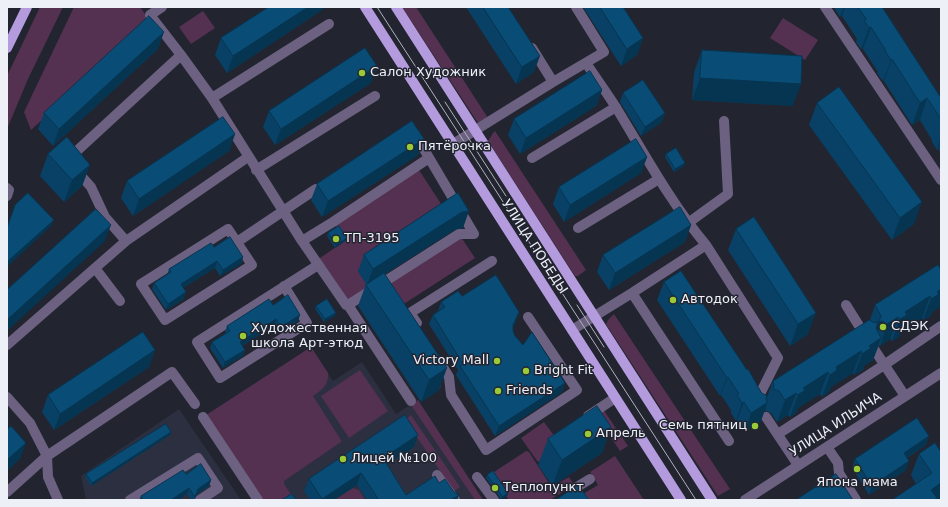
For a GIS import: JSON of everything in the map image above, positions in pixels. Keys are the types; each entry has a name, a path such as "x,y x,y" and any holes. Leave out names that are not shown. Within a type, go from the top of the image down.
{"main road":[{"path":"7,48 27,7"},
{"name":"УЛИЦА ПОБЕДЫ","path":"365,7 681,500"},
{"name":"УЛИЦА ПОБЕДЫ","path":"396,7 712,500"}],"street":[{"path":"162,7 150,15 212,98 302,241 346,305 348,305 411,401"},
{"path":"452,144 604,52 576,7"},
{"path":"825,7 941,180"},
{"path":"212,98 329,24"},
{"path":"528,41 553,82"},
{"path":"126,242 105,216 91,187 67,160 181,55"},
{"path":"586,63 616,107 659,179 688,223 706,245 778,358 757,400 760,407"},
{"path":"256,170 375,96"},
{"path":"532,158 616,107"},
{"path":"688,223 728,194 724,121"},
{"path":"348,305 459,234 474,234 412,129"},
{"path":"7,345 126,242 248,157"},
{"path":"302,241 429,158"},
{"path":"578,228 659,179"},
{"path":"7,188 9,190 7,196"},
{"path":"237,242 316,189"},
{"path":"228,229 237,242 252,265 164,320 141,284 228,229"},
{"path":"572,330 706,245"},
{"path":"422,332 410,313 492,261"},
{"path":"284,286 307,323 220,378 197,342 284,286 318,265"},
{"path":"95,268 120,301"},
{"path":"632,293 729,441"},
{"path":"846,305 867,338"},
{"path":"434,352 449,377 451,395 486,450 578,390 528,316"},
{"path":"778,434 941,326"},
{"path":"874,349 905,396"},
{"path":"7,492 47,456 172,372 195,404"},
{"name":"УЛИЦА ИЛЬИЧА","path":"745,500 941,373"},
{"path":"7,397 30,423 47,456 48,477 58,500"},
{"path":"588,416 615,398"},
{"path":"204,417 258,500"},
{"path":"766,417 798,465"},
{"path":"827,447 838,463 839,473 856,500"},
{"path":"130,500 198,458 218,488 200,500"},
{"path":"437,475 455,500"},
{"path":"477,477 494,500"},
{"path":"578,499 568,493 590,479"}],"shaded area":[{"path":"40,7 63,7 28,79 7,129 7,76"},
{"path":"74,7 140,7 150,21 31,130 24,112"},
{"path":"402,7 416,7 488,118 478,123"},
{"path":"203,11 215,28 191,44 179,27"},
{"path":"783,18 818,40 805,60 770,38"},
{"path":"495,131 586,270 578,276 575,276 488,141"},
{"path":"417,167 447,213 358,271 370,289 346,305 317,260 345,241 333,222"},
{"path":"459,234 475,258 396,309 440,379 441,386 439,390 391,314 380,284"},
{"path":"614,314 730,489 718,496 606,324"},
{"name":"Лицей №100","path":"311,347 333,381 362,362 396,414 418,400 483,500 256,500 202,418"},
{"path":"311,347 328,373 326,384 313,396 341,442 284,481 284,484 295,500 258,500 203,417"},
{"path":"360,370 388,411 349,438 321,396"},
{"path":"418,400 483,500 475,500 411,405"},
{"path":"179,409 241,500 86,500 81,476"},
{"path":"603,409 628,446 620,451 595,414"},
{"path":"411,415 460,487 454,491 405,420"},
{"path":"544,422 561,445 538,462 521,438"},
{"path":"526,451 529,452 556,494 555,497 550,500 509,500 491,474"},
{"path":"615,456 644,500 579,500 578,497 598,485 590,472"},
{"path":"569,477 574,485 558,495 553,486"},
{"path":"353,488 359,490 365,500 335,500"}],"building":[{"path":"269,7 308,7 233,56 221,38"},
{"path":"483,7 508,7 540,56 522,67"},
{"path":"600,7 623,7 643,38 627,49"},
{"path":"858,7 882,7 941,98 941,119 927,98 920,103 892,59 891,60 885,51 871,27 869,28 864,20 866,19"},
{"path":"149,16 164,32 59,129 44,113"},
{"path":"365,48 377,66 281,129 269,111"},
{"path":"702,50 802,56 801,84 700,78"},
{"path":"590,71 602,90 526,138 514,119"},
{"path":"643,80 665,113 645,127 623,93"},
{"path":"839,87 922,202 900,218 817,103"},
{"path":"223,117 235,134 139,199 127,181"},
{"path":"412,121 424,139 328,201 317,184"},
{"path":"67,137 90,165 72,180 48,154"},
{"path":"636,139 647,157 570,205 559,187"},
{"path":"676,148 685,163 675,169 666,154"},
{"path":"28,193 54,220 7,262 7,228 15,205"},
{"path":"458,193 469,211 462,212 373,269 364,255"},
{"path":"680,207 691,225 615,273 603,255"},
{"path":"96,209 111,225 7,320 7,290"},
{"path":"754,217 816,313 798,324 736,229"},
{"name":"ТП-3195","path":"339,226 347,238 336,245 328,233"},
{"path":"230,237 243,257 223,270 217,261 181,284 186,292 168,304 154,283 171,272 169,269 211,243 214,247"},
{"path":"938,265 941,270 941,289 937,292 939,294 931,299 930,296 905,312 907,315 900,319 898,317 887,324 882,321 878,322 876,328 881,338 869,346 871,348 862,354 861,351 836,367 837,370 830,375 828,372 803,388 805,390 798,395 796,393 785,400 779,391 773,389 773,381 869,320 875,323 879,321 881,316 875,305"},
{"path":"681,271 747,370 748,369 761,392 767,395 767,403 751,413 744,402 742,403 737,395 739,394 664,282"},
{"path":"384,273 447,368 429,380 366,285"},
{"name":"Victory Mall","path":"496,275 519,312 513,325 515,336 523,345 532,332 565,383 499,426 460,366 463,364 433,315 445,307 441,302 458,291 462,296"},
{"name":"Художественная школа Арт-этюд","path":"288,295 300,315 281,327 276,319 240,342 245,350 225,362 212,342 230,331 227,326 269,299 273,305"},
{"path":"327,299 336,313 325,319 316,306"},
{"path":"143,332 155,350 60,414 48,395"},
{"path":"597,406 611,427 562,460 548,439"},
{"path":"405,415 418,435 383,458 406,495 435,476 439,483 445,479 454,492 459,495 451,500 379,500 361,473 322,499 309,479"},
{"path":"917,418 929,436 904,453 909,461 872,486 855,459"},
{"path":"166,424 171,432 92,483 86,474"},
{"path":"11,426 26,443 7,460 7,430"},
{"path":"935,443 941,452 941,483 931,490 937,498 934,500 892,500 932,473 919,454"},
{"path":"201,464 211,480 198,489 195,497 189,488 171,500 143,500 141,496 183,470 186,474"},
{"path":"493,471 508,493 502,497 487,475"},
{"path":"836,474 853,500 796,500"},
{"path":"578,485 589,500 556,500"},
{"path":"292,494 296,500 282,500"}],"tram line":[{"path":"377,7 696,500"},
{"path":"445,102 506,196"},
{"path":"577,305 604,347"}],"place":[{"name":"Салон Художник","path":"362,73"},
{"name":"Пятёрочка","path":"410,147"},
{"name":"ТП-3195","path":"336,239"},
{"name":"Автодок","path":"673,300"},
{"name":"СДЭК","path":"883,327"},
{"name":"Художественная школа Арт-этюд","path":"243,336"},
{"name":"Victory Mall","path":"497,361"},
{"name":"Bright Fit","path":"526,371"},
{"name":"Friends","path":"498,391"},
{"name":"Семь пятниц","path":"755,426"},
{"name":"Апрель","path":"588,434"},
{"name":"Лицей №100","path":"343,459"},
{"name":"Япона мама","path":"857,469"},
{"name":"Теплопункт","path":"495,488"}]}
